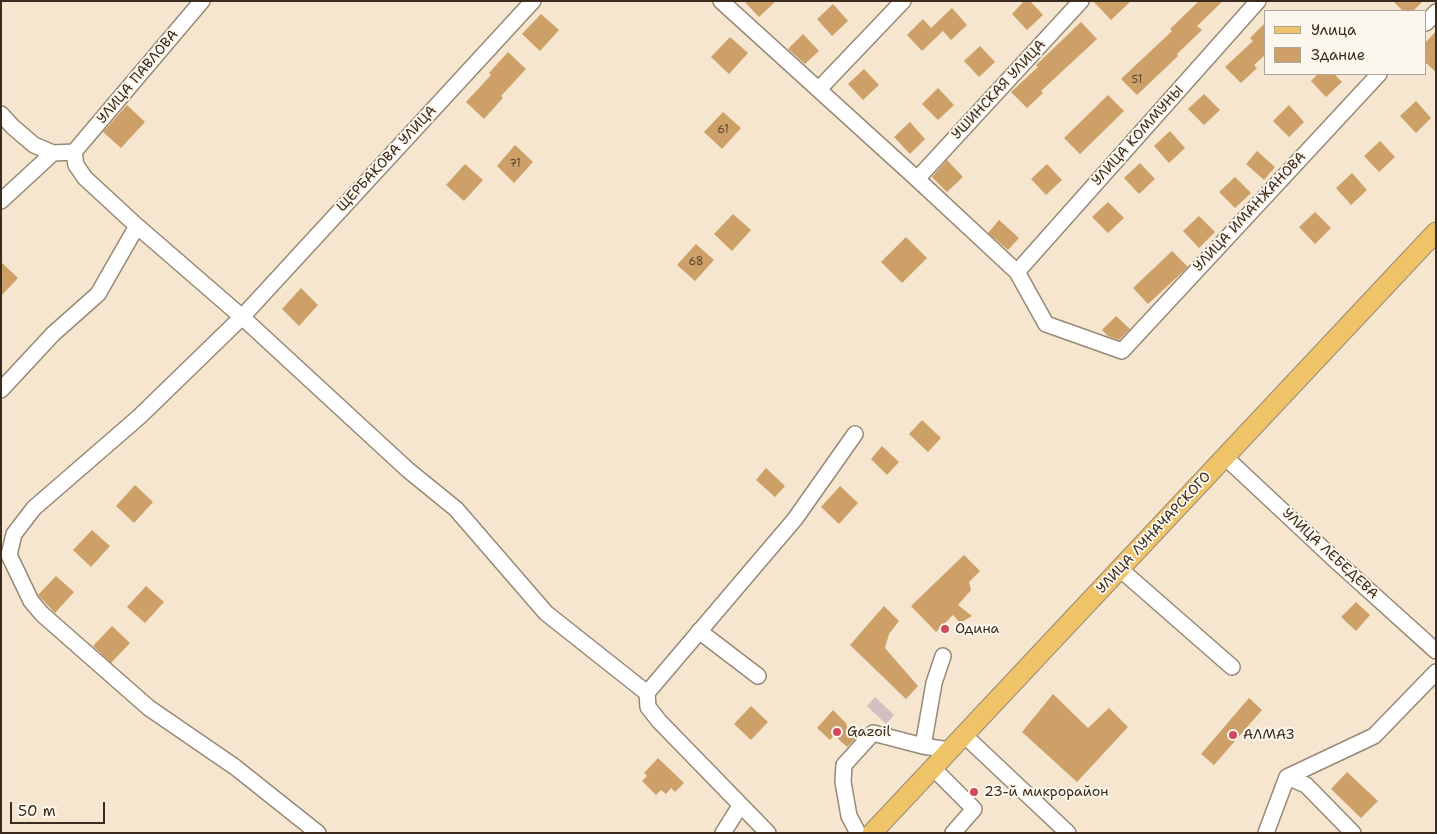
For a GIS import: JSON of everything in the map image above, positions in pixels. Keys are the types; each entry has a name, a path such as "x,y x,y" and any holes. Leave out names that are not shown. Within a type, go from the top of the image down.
{"main road":[{"name":"УЛИЦА ЛУНАЧАРСКОГО","path":"872,833 1436,232"}],"street":[{"name":"УЛИЦА ПАВЛОВА","path":"74,152 202,1"},
{"name":"ЩЕРБАКОВА УЛИЦА","path":"9,555 14,534 34,508 139,417 242,317 532,1"},
{"path":"819,89 903,1"},
{"name":"УШИНСКАЯ УЛИЦА","path":"917,179 1081,1"},
{"name":"УЛИЦА КОММУНЫ","path":"1017,272 1258,1"},
{"path":"727,3 1017,272"},
{"path":"1427,22 1436,12"},
{"name":"УЛИЦА ИМАНЖАНОВА","path":"1017,272 1046,324 1122,351 1378,75"},
{"path":"1,114 34,146 53,153 74,152 76,165 85,178 242,317 408,470 456,509 546,613 647,692"},
{"path":"1,202 53,153"},
{"path":"1,390 53,334 98,294 137,226"},
{"path":"768,833 659,721 648,708 647,692 795,519 854,434"},
{"name":"УЛИЦА ЛЕБЕДЕВА","path":"1225,457 1436,651"},
{"path":"1,541 31,602 42,614 149,708 235,767 318,833"},
{"path":"1120,569 1232,667"},
{"path":"700,631 758,676"},
{"path":"923,746 934,683 943,656"},
{"path":"1266,833 1287,777 1374,736 1436,672"},
{"path":"858,833 849,816 843,782 844,765 873,733 923,746 949,750"},
{"path":"964,735 1068,833"},
{"path":"933,768 974,809 953,833"},
{"path":"1287,777 1306,785 1353,833"},
{"path":"723,833 740,806"}],"shaded area":[{"path":"875,697 894,715 886,724 867,706"}],"building":[{"path":"744,1 776,1 759,17"},
{"path":"1024,1 1030,1 1043,15 1027,30 1012,14"},
{"path":"1093,1 1131,1 1111,20"},
{"path":"1199,1 1223,1 1197,26 1202,30 1137,95 1121,79 1172,31 1170,29"},
{"path":"1393,1 1423,1 1414,10 1402,10"},
{"path":"833,4 848,21 832,36 817,19"},
{"path":"952,8 967,25 951,40 943,31 922,51 907,35 923,19 931,28"},
{"path":"541,14 559,30 540,51 522,34"},
{"path":"1081,22 1097,39 1041,91 1043,93 1027,108 1011,92"},
{"path":"1264,24 1264,56 1254,65 1257,68 1241,83 1225,67 1253,41 1250,38"},
{"path":"1436,31 1436,72 1427,64 1427,41"},
{"path":"803,34 819,51 805,64 788,49"},
{"path":"730,37 748,53 729,74 711,57"},
{"path":"980,46 995,62 979,77 964,61"},
{"path":"508,52 526,69 501,96 503,98 484,119 466,102 491,75 489,73"},
{"path":"864,69 879,85 863,100 848,84"},
{"path":"1317,75 1335,75 1342,82 1326,97 1311,81"},
{"path":"938,88 954,105 938,120 922,104"},
{"path":"1204,94 1220,110 1204,125 1188,109"},
{"path":"1108,95 1124,111 1080,154 1064,138"},
{"path":"1416,101 1431,118 1416,133 1400,116"},
{"path":"127,105 145,122 121,148 103,132"},
{"path":"1289,105 1304,122 1289,137 1273,121"},
{"path":"723,112 741,128 722,149 704,132"},
{"path":"910,122 925,139 910,154 894,137"},
{"path":"1170,131 1185,148 1169,163 1154,146"},
{"path":"1380,141 1395,157 1379,172 1364,156"},
{"path":"515,145 533,162 514,183 497,166"},
{"path":"1257,151 1275,167 1264,180 1246,164"},
{"path":"947,160 963,177 947,192 932,177"},
{"path":"1140,163 1155,179 1139,194 1124,178"},
{"path":"465,164 483,180 464,201 446,185"},
{"path":"1047,164 1062,180 1046,195 1031,179"},
{"path":"1352,173 1367,190 1351,205 1336,188"},
{"path":"1235,177 1251,193 1235,208 1219,192"},
{"path":"1108,202 1124,218 1108,233 1092,217"},
{"path":"1315,212 1331,228 1315,244 1299,227"},
{"path":"733,214 751,230 732,251 714,234"},
{"path":"1199,216 1215,232 1199,248 1183,231"},
{"path":"999,220 1019,238 1008,250 988,233"},
{"path":"906,237 927,258 902,283 881,262"},
{"path":"696,244 714,260 695,281 677,265"},
{"path":"1172,251 1188,267 1148,304 1133,288"},
{"path":"1,262 18,278 1,296"},
{"path":"301,288 318,305 299,326 282,309"},
{"path":"1116,316 1130,329 1119,340 1108,336 1102,330"},
{"path":"922,420 941,438 928,452 909,434"},
{"path":"882,446 899,462 887,475 871,459"},
{"path":"766,468 785,486 775,497 756,480"},
{"path":"135,485 153,502 134,523 116,506"},
{"path":"840,486 858,503 839,524 821,507"},
{"path":"92,530 110,546 91,567 73,550"},
{"path":"964,555 980,571 969,582 971,590 958,605 972,616 960,623 953,615 936,632 911,606"},
{"path":"56,576 74,592 55,613 38,595"},
{"path":"146,586 164,602 145,623 127,607"},
{"path":"1356,602 1370,615 1356,631 1341,617"},
{"path":"884,606 899,621 889,634 885,648 918,686 906,699 850,645"},
{"path":"112,626 130,643 111,663 93,646"},
{"path":"1053,694 1088,728 1109,708 1128,727 1077,782 1022,732"},
{"path":"1249,698 1262,710 1214,765 1201,754"},
{"path":"751,706 768,722 751,740 734,724"},
{"name":"Gazoil","path":"833,710 846,723 848,730 857,737 847,747 834,735 830,740 817,728"},
{"path":"658,758 684,783 675,792 671,788 666,794 661,790 656,795 642,781 647,776 644,773"},
{"path":"1347,772 1378,801 1361,818 1331,789"}],"place":[{"name":"Одина","path":"945,629"},
{"name":"Gazoil","path":"837,732"},
{"name":"АЛМАЗ","path":"1233,735"},
{"name":"23-й микрорайон","path":"974,792"}]}
